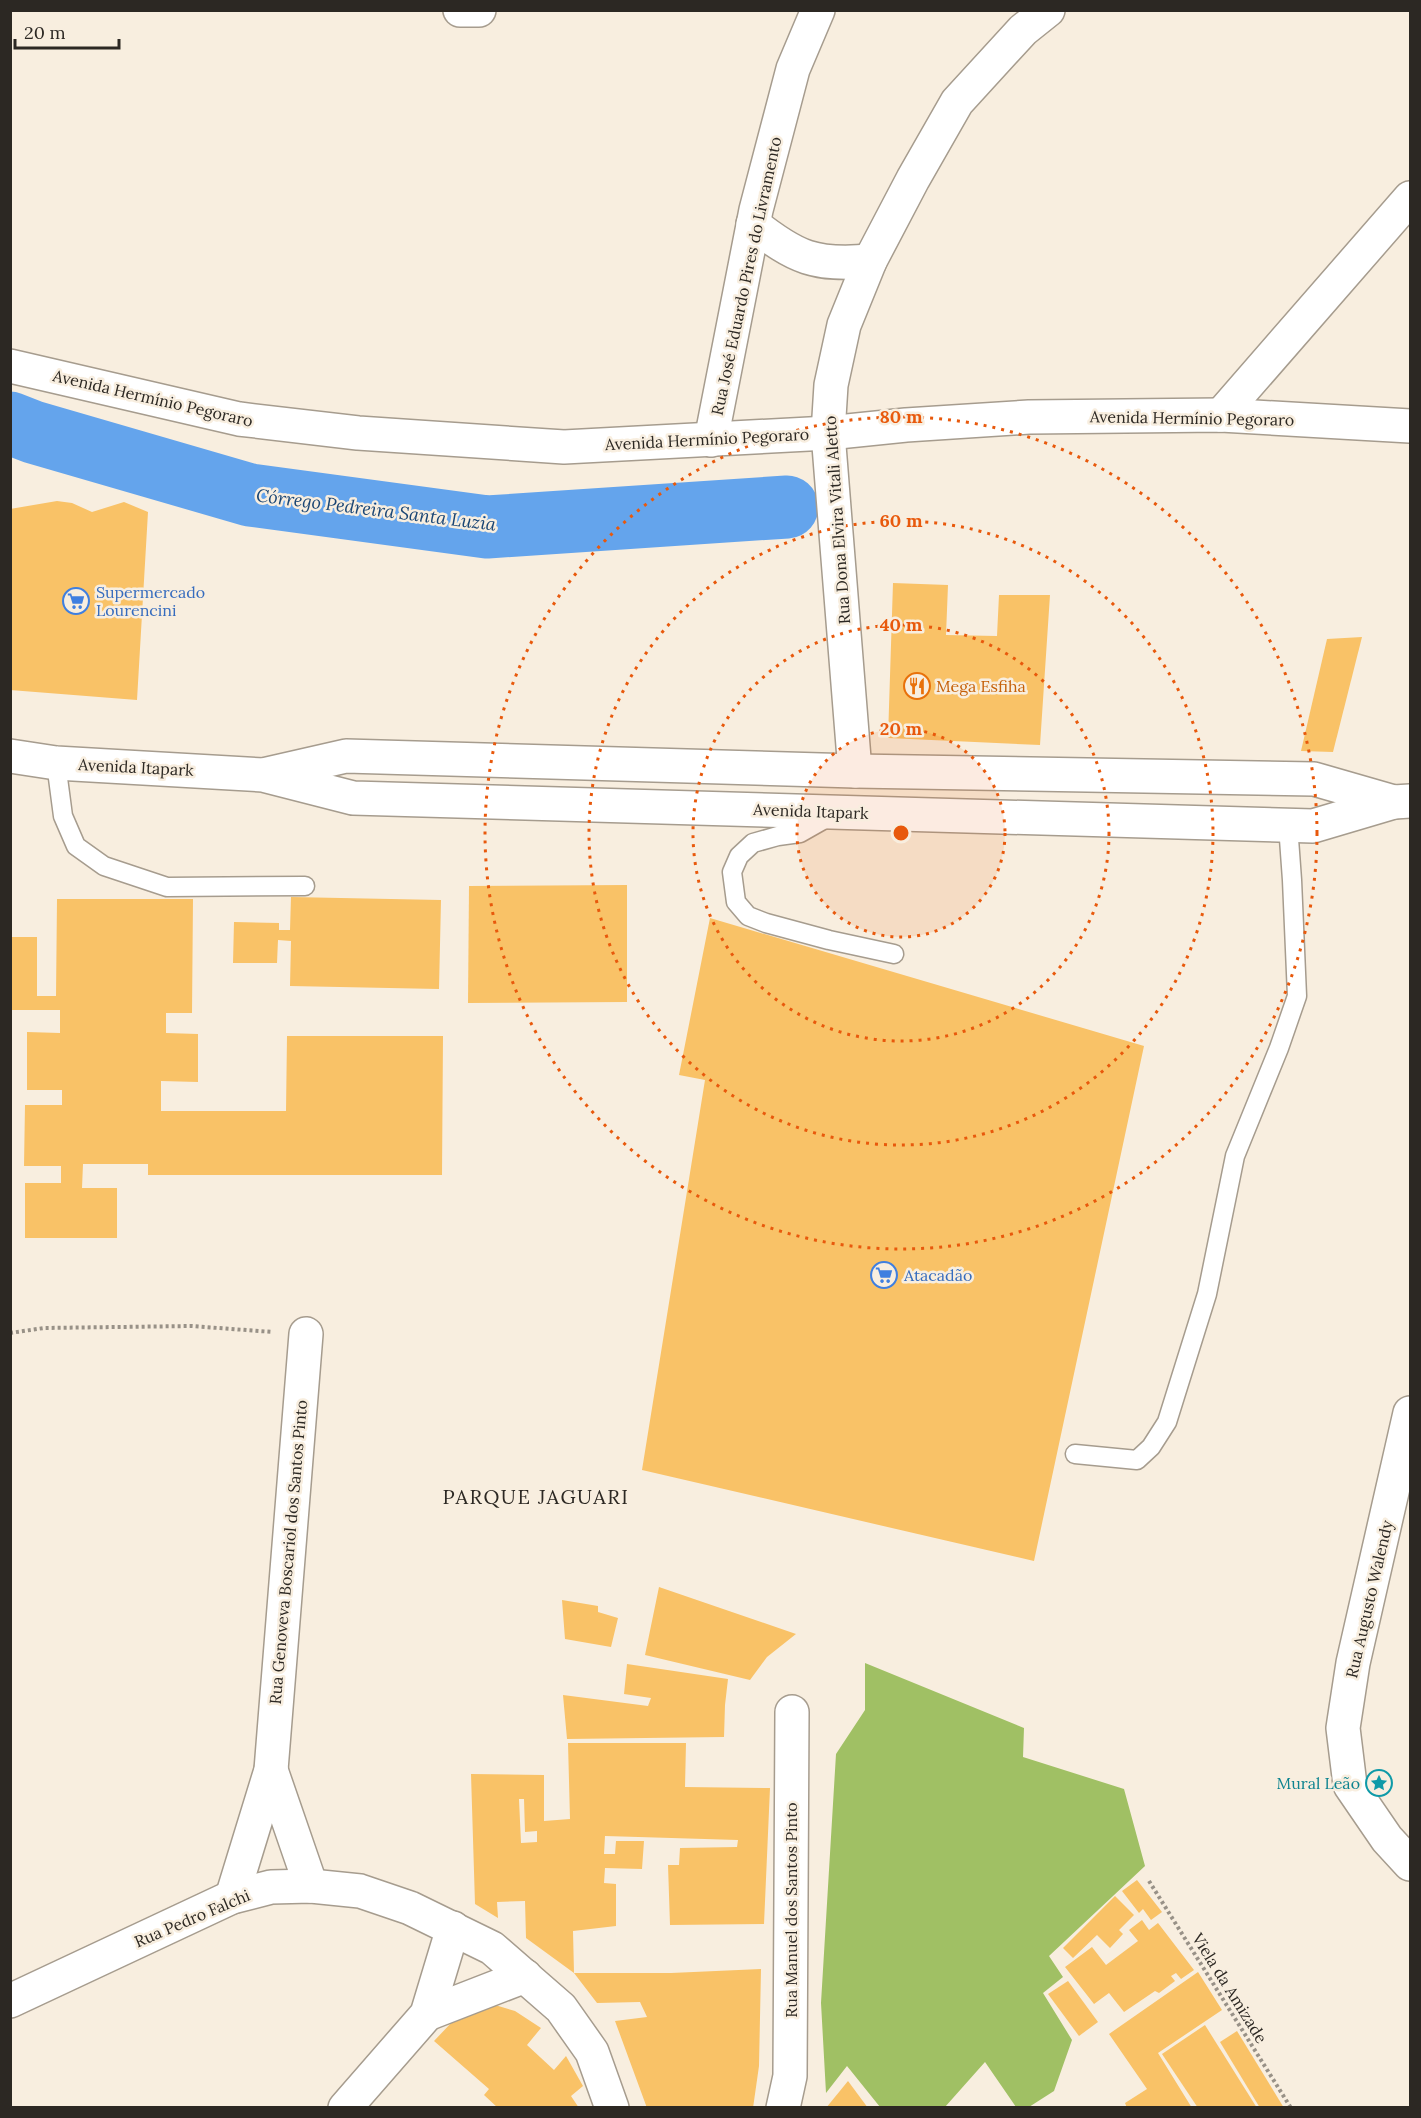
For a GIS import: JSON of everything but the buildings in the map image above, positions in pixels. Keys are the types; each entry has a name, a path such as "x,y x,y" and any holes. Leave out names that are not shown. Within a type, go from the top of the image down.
{"street":[{"path":"460,10 479,10"},
{"name":"Rua José Eduardo Pires do Livramento","path":"711,440 753,224 793,69 818,10"},
{"name":"Rua Dona Elvira Vitali Aletto","path":"855,771 828,433 831,385 844,325 870,261 957,102 1023,30 1048,10"},
{"path":"1221,415 1410,198"},
{"path":"753,224 775,242 797,255 818,262 870,261"},
{"name":"Avenida Hermínio Pegoraro","path":"10,366 239,419 358,433 564,447 828,433 1029,417 1221,415 1410,426"},
{"name":"Avenida Itapark","path":"10,756 56,763 263,775 353,798 1313,826 1402,802"},
{"name":"Avenida Itapark","path":"263,775 346,756 855,771 1314,780 1402,802"},
{"name":"Rua Genoveva Boscariol dos Santos Pinto","path":"232,1898 271,1770 306,1334"},
{"name":"Rua Augusto Walendy","path":"1410,1413 1404,1476 1353,1663 1343,1728 1350,1785 1387,1839 1410,1864"},
{"name":"Rua Manuel dos Santos Pinto","path":"783,2108 790,2076 792,1712"},
{"name":"Rua Genoveva Boscariol dos Santos Pinto","path":"271,1770 311,1886"},
{"name":"Rua Pedro Falchi","path":"10,2001 232,1898 271,1887 311,1886 360,1891 410,1908 492,1948 525,1976 561,2008 592,2052 612,2108"},
{"path":"345,2108 427,2014 453,1928"},
{"path":"427,2014 525,1976"}],"lane":[{"path":"56,763 63,816 76,846 104,866 167,887 305,886"},
{"path":"837,812 800,833 753,843 739,856 732,872 736,902 748,916 766,923 894,954"},
{"path":"1075,1454 1137,1461 1151,1447 1167,1422 1207,1294 1235,1156 1280,1048 1297,996 1293,880 1288,825"}],"path":[{"path":"10,1333 44,1328 191,1326 306,1334"},
{"name":"Viela da Amizade","path":"1149,1881 1291,2108"}],"green space":[{"path":"865,1663 1024,1728 1023,1757 1124,1789 1145,1866 1049,1956 1063,1977 1043,1993 1072,2040 1054,2091 1029,2107 1016,2107 985,2062 945,2107 880,2107 847,2066 826,2093 821,2003 836,1754 865,1710"}],"waterway":[{"name":"Córrego Pedreira Santa Luzia","path":"10,423 33,432 250,495 487,527 787,507"}],"place":[{"name":"Supermercado Lourencini","path":"76,601"},
{"name":"Mega Esfiha","path":"917,686"},
{"name":"Atacadão","path":"884,1275"},
{"name":"Mural Leão","path":"1379,1783"}],"district":[{"name":"PARQUE JAGUARI","path":"536,1497"}]}
